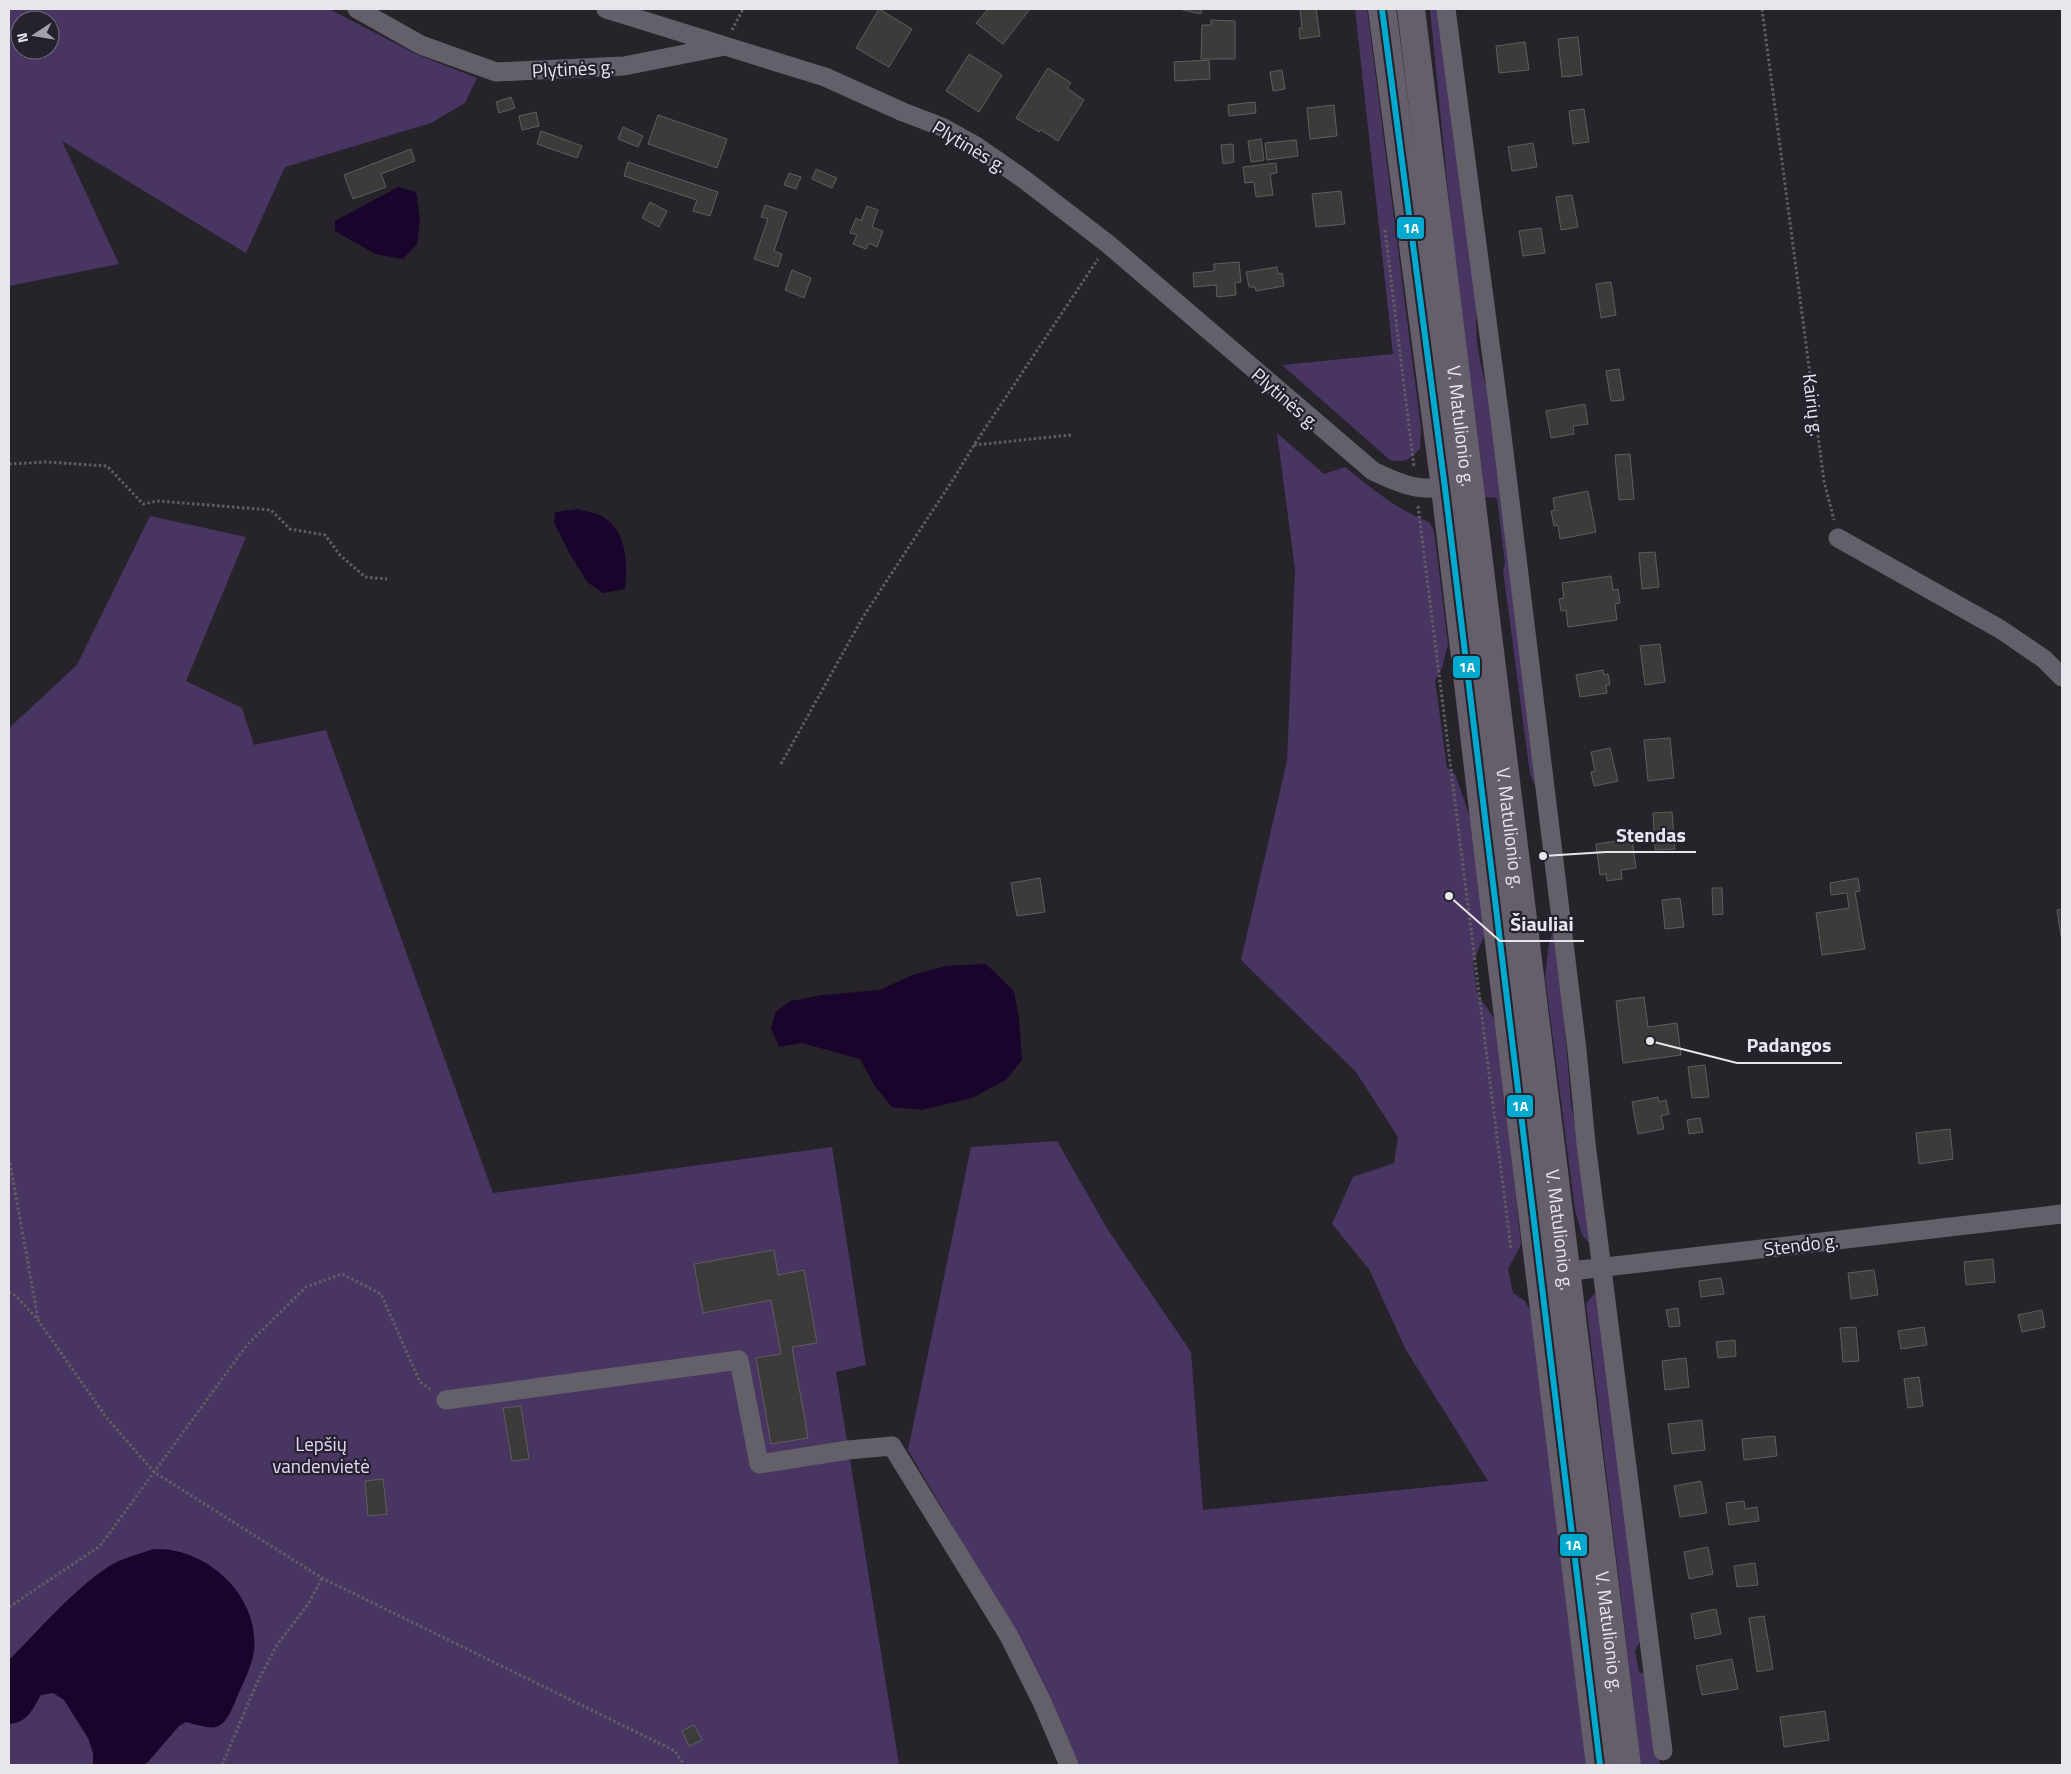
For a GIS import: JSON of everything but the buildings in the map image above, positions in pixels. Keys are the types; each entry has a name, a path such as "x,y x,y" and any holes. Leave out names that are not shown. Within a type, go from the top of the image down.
{"highway":[{"name":"V. Matulionio g.","path":"1382,9 1458,487 1567,1272 1627,1765"},
{"name":"V. Matulionio g.","path":"1411,9 1539,1275 1600,1765"}],"street":[{"name":"Plytinės g.","path":"357,9 421,45 496,72 624,66 725,46 825,78 903,112 942,126 976,146 1026,180 1108,244 1373,471 1394,482 1416,488 1428,490 1458,487"},
{"path":"606,9 725,46"},
{"path":"1446,9 1502,437 1575,1033 1586,1143 1604,1267 1663,1750"},
{"path":"1838,538 2000,629 2044,659 2062,677"},
{"name":"Stendo g.","path":"1539,1275 2062,1214"},
{"path":"446,1400 739,1360 759,1464 848,1450 892,1446 1009,1636 1042,1702 1069,1765"}],"path":[{"name":"Kairių g.","path":"1762,9 1824,480 1838,538"},
{"path":"1384,222 1512,1252"},
{"path":"781,764 863,617 974,445 1108,244"},
{"path":"974,445 1071,435"},
{"path":"9,464 46,462 108,466 143,504 158,501 271,510 290,528 325,535 340,555 365,577 387,579"},
{"path":"9,1158 38,1320"},
{"path":"9,1607 100,1546 247,1345 306,1287 342,1274 381,1294 420,1382 446,1400"},
{"path":"9,1292 16,1296 38,1320 106,1418 154,1472 322,1578 675,1751 684,1765"},
{"path":"222,1765 256,1685 277,1645 309,1603 322,1578"}],"green space":[{"path":"9,9 329,9 416,54 477,78 465,103 431,123 285,167 246,253 62,141 119,264 9,286"},
{"path":"1355,9 1367,9 1421,428 1420,449 1410,458 1400,461 1390,460 1282,365 1393,354"},
{"path":"1430,9 1438,9 1477,309 1478,351 1488,392 1540,797 1530,774 1503,570 1505,563 1497,498 1485,497 1452,231"},
{"path":"1277,433 1324,474 1345,467 1395,505 1429,522 1434,531 1448,644 1442,668 1435,680 1447,768 1455,774 1471,820 1486,932 1473,962 1477,993 1497,1023 1521,1245 1508,1269 1513,1293 1525,1301 1532,1314 1592,1765 1079,1765 1049,1696 981,1574 908,1450 971,1147 1057,1141 1108,1230 1191,1352 1203,1510 1488,1481 1406,1350 1369,1269 1332,1224 1353,1177 1394,1163 1398,1137 1356,1072 1241,960 1287,761 1295,569"},
{"name":"Lepšių vandenvietė","path":"150,516 246,537 186,681 242,708 254,745 326,730 493,1193 832,1147 866,1365 836,1372 899,1765 9,1765 9,728 77,665"},
{"path":"1556,923 1571,1103 1595,1243 1588,1242 1582,1235 1575,1210 1545,977 1549,942"},
{"path":"1597,1291 1642,1638 1635,1651 1639,1672 1648,1675 1660,1765 1641,1765 1586,1303"}],"shaded area":[{"path":"398,187 416,192 420,219 417,244 403,259 375,254 335,231 335,221"},
{"path":"578,509 597,514 607,520 620,536 625,557 625,589 603,593 587,582 570,554 554,523 555,512"},
{"path":"986,964 1014,991 1019,1019 1022,1060 1006,1080 972,1098 922,1110 892,1107 874,1085 860,1059 802,1043 779,1047 771,1028 776,1011 791,1001 822,995 880,990 912,975 946,966"},
{"path":"154,1549 174,1551 193,1556 211,1566 239,1594 248,1612 254,1631 253,1657 226,1719 216,1727 186,1722 179,1726 148,1762 143,1765 93,1765 93,1753 88,1738 64,1700 53,1693 41,1695 25,1718 9,1724 9,1660 69,1599 108,1567 119,1561"}],"transit line":[{"name":"1A","path":"1382,9 1445,488 1600,1765"}],"place":[{"name":"Stendas","path":"1543,856"},
{"name":"Šiauliai","path":"1449,896"},
{"name":"Padangos","path":"1650,1041"}]}
